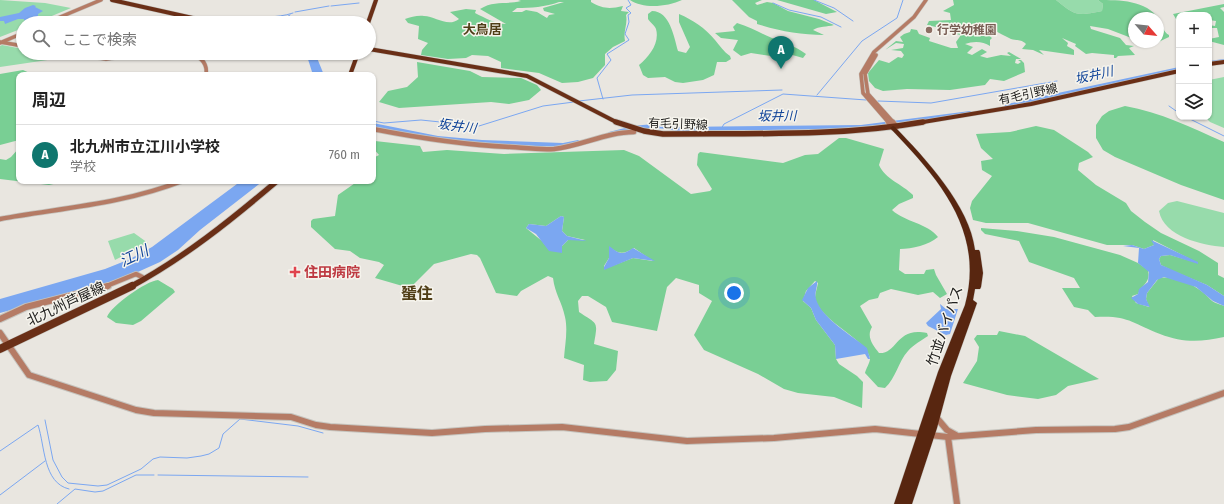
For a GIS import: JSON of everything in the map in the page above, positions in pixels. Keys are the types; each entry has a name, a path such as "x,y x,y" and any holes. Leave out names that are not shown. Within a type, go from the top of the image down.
{"highway":[{"name":"竹並バイパス","path":"893,126 933,167 955,198 971,228 978,258 979,273 975,299 948,376 931,435 907,504"},
{"name":"竹並バイパス","path":"893,126 929,168 951,197 967,228 973,260 973,285 970,297 942,371 899,504"}],"main road":[{"path":"112,0 184,16"},
{"path":"122,0 193,16"},
{"path":"368,16 374,0"},
{"name":"有毛引野線","path":"376,51 526,78 634,131 654,135 677,136 848,134 893,126 917,126 928,121 1031,104 1176,71"},
{"path":"347,72 351,60"},
{"path":"351,72 355,60"},
{"path":"1212,64 1224,62"},
{"name":"北九州芦屋線","path":"0,349 8,343 142,277 187,249 268,184"},
{"name":"北九州芦屋線","path":"0,345 8,343 126,289 159,271 201,242 273,184"}],"street":[{"path":"58,16 96,0"},
{"path":"63,16 101,0"},
{"path":"893,126 863,93 861,74 874,52 914,17 926,0"},
{"path":"893,126 868,94 865,74 868,66 877,54 912,24 929,0"},
{"path":"0,42 16,35"},
{"path":"0,42 16,45"},
{"path":"203,60 206,62 206,72"},
{"path":"376,130 448,142 541,149 579,145 624,132 634,131"},
{"path":"0,219 132,198 174,184"},
{"path":"0,319 26,307 108,286 136,274 142,277"},
{"path":"0,333 26,370 34,377 146,412 291,417 316,426 330,428 432,433 485,429 562,427 687,441 758,439 875,429 948,437 1036,430 1122,428 1143,423 1224,393"},
{"path":"936,417 947,430 957,436"},
{"path":"948,437 957,504"}],"green space":[{"path":"0,0 45,3 71,8 52,16 16,16 16,31 0,37"},
{"path":"518,0 591,0 591,2 603,7 614,8 623,6 621,11 629,12 626,15 625,41 613,47 605,54 605,65 593,78 578,82 562,83 539,73 501,68 501,62 488,56 472,55 466,58 448,59 421,55 422,50 428,43 418,39 419,26 408,23 405,19 414,16 428,16 450,22 459,19 450,12 466,9 476,10 475,13 487,19 506,24 480,9 485,6 495,4 521,1","holes":["564,2 543,8 544,11 555,14 549,15 547,18 537,12 526,10 522,12 512,12 517,8 538,7"]},
{"path":"630,0 682,0 669,4 648,6 635,3"},
{"path":"732,0 762,0 755,3 757,5 767,2 773,3 788,11 819,19 834,25 820,27 813,30 824,35 774,29 757,24 757,21 749,17"},
{"path":"777,0 814,0 837,12 826,14"},
{"path":"953,0 1056,0 1072,12 1087,14 1102,11 1103,4 1098,0 1115,0 1132,2 1153,12 1128,12 1128,37 1108,29 1090,26 1091,29 1120,38 1128,45 1128,48 1135,55 1118,56 1114,58 1114,55 1092,53 1086,54 1075,46 1076,44 1062,38 1068,43 1067,46 1074,50 1074,55 1039,50 1044,55 1033,50 1022,49 1026,44 1024,42 1011,39 992,30 986,33 992,38 990,40 990,46 981,42 968,43 965,44 973,47 967,53 972,55 982,49 987,52 980,56 987,58 1001,55 1011,56 1007,53 1009,52 1021,59 1016,59 1015,63 1018,64 1021,62 1018,60 1021,60 1024,63 1025,72 1004,81 990,79 985,85 950,90 907,89 883,91 875,88 869,81 868,73 879,60 889,63 898,57 902,58 904,55 901,51 891,50 903,48 904,44 896,43 885,50 896,41 903,42 900,37 910,32 911,29 917,30 919,34 930,38 929,41 951,48 958,48 956,42 961,35 955,34 949,30 927,25 929,21 951,20 950,13 943,11 954,5"},
{"path":"1056,0 1098,0 1103,4 1102,11 1087,14 1072,12"},
{"path":"1224,4 1224,7 1220,8 1224,12 1224,45 1212,42 1212,38 1219,37 1217,28 1212,28 1212,26 1215,26 1216,21 1212,20 1212,12 1183,12"},
{"path":"652,11 663,15 667,20 673,32 678,51 686,53 690,47 679,22 679,14 703,28 730,56 731,59 726,62 717,62 714,75 703,80 683,83 675,82 665,77 648,78 643,75 639,65 653,49 657,34 655,27 648,19 648,14"},
{"path":"737,23 790,45 806,54 803,58 782,52 771,56 751,53 741,56 733,50 738,40 721,38 715,33 735,31 733,27"},
{"path":"1164,30 1169,35 1169,37 1164,39"},
{"path":"2,45 16,48 16,60 48,60 0,67 0,46"},
{"path":"417,62 470,71 482,77 521,78 537,85 541,90 529,100 509,104 491,102 399,108 379,102 388,91 407,87 418,77"},
{"path":"23,70 27,72 16,72 16,141 0,145 0,74"},
{"path":"1224,77 1224,128 1208,120 1212,120 1212,79"},
{"path":"1125,106 1163,116 1224,142 1224,200 1181,185 1115,157 1103,150 1096,138 1096,125 1102,116 1109,111"},
{"path":"1036,126 1054,130 1088,152 1093,157 1079,163 1078,170 1096,185 1126,203 1131,211 1145,222 1161,233 1199,251 1218,263 1218,275 1224,278 1224,296 1207,285 1161,265 1159,259 1161,256 1170,255 1198,263 1153,240 1154,245 1144,249 1132,245 1107,245 1028,223 986,223 973,220 970,208 972,201 992,176 982,170 981,161 993,159 981,148 976,134 1010,132"},
{"path":"839,138 846,138 884,149 879,165 882,170 889,178 913,195 913,198 899,204 892,210 903,217 922,225 938,237 920,246 900,249 899,270 905,274 924,274 926,270 934,269 947,294 940,298 933,292 918,295 891,289 880,293 878,298 869,300 860,306 872,327 870,331 870,338 879,353 890,349 909,333 927,333 928,336 908,351 892,380 885,388 878,387 865,373 870,359 868,352 853,337 825,315 818,306 815,298 818,283 815,281 806,291 803,301 811,308 816,320 835,345 836,359 839,364 863,382 862,408 834,397 798,393 784,389 758,374 704,350 694,335 712,301 699,293 699,285 676,278 667,287 657,331 612,322 606,307 588,296 582,296 578,301 579,312 595,324 596,331 594,344 618,351 616,370 607,381 590,382 583,380 584,365 564,358 566,322 553,278 548,276 521,291 517,296 496,293 480,258 477,255 471,254 434,264 411,287 406,287 375,278 384,265 379,262 360,258 350,251 335,249 311,227 311,221 313,219 335,216 338,195 354,184 376,184 376,156 379,155 376,152 376,141 420,146 423,152 447,150 504,154 624,150 639,156 691,194 710,191 712,189 697,165 698,154 700,152 783,163 805,155 818,154","holes":["561,216 564,217 562,231 567,236 585,240 568,240 562,246 550,251 542,241 526,228 529,224 546,226","609,247 624,253 634,248 653,261 633,258 604,269 604,266 609,258"]},
{"path":"16,151 16,181 0,179 0,159 6,160"},
{"path":"1177,201 1224,213 1224,247 1195,242 1176,233 1168,227 1162,220 1159,211 1168,203"},
{"path":"981,228 1017,231 1054,237 1120,255 1138,263 1148,270 1149,274 1147,281 1138,294 1132,296 1136,303 1149,307 1146,299 1147,293 1159,278 1173,278 1187,282 1200,290 1213,302 1224,306 1224,337 1200,341 1176,339 1123,319 1115,317 1095,317 1088,310 1074,307 1062,288 1080,288 1074,278 1029,262 1019,241 985,234"},
{"path":"134,233 148,243 115,260 108,241"},
{"path":"158,280 173,289 175,292 141,321 133,325 116,323 107,317 115,307 138,289"},
{"path":"999,331 1025,336 1099,379 1068,386 1056,395 1038,399 1007,395 963,383 977,361 979,347 974,339 977,335 997,335"}],"water":[{"path":"33,5 43,11 38,14 38,16 16,16 16,20 5,24 4,21 0,21 0,17 19,13 25,8"},
{"path":"308,60 318,60 323,72 312,72"},
{"path":"237,184 259,184 200,230 178,250 160,262 120,280 0,313 0,299 105,269 130,259 152,247"},
{"path":"561,216 564,217 562,231 567,236 587,241 568,240 562,246 562,253 549,251 536,234 526,228 529,224 546,226"},
{"path":"1151,240 1198,262 1198,264 1170,255 1161,256 1159,259 1161,265 1207,285 1224,296 1224,306 1213,301 1196,287 1164,277 1157,280 1147,293 1146,299 1150,307 1138,304 1131,298 1138,294 1139,289 1148,282 1149,272 1138,263 1139,248 1123,246 1132,245 1144,249 1154,245"},
{"path":"609,246 621,253 633,248 655,261 633,258 604,270 609,258"},
{"path":"817,281 816,299 819,306 831,320 867,348 870,359 868,359 865,354 836,359 835,345 816,320 811,308 802,300 808,288"},
{"path":"940,304 946,309 958,309 950,334 946,335 928,326 926,323 941,309"}],"waterway":[{"path":"603,98 597,78 611,60 607,54 629,40 625,34 629,22 628,15 631,13 626,8 631,5 628,0"},
{"path":"814,0 834,8 853,21"},
{"path":"817,95 862,41 897,18 903,0"},
{"path":"331,6 359,3"},
{"path":"773,3 789,10 821,17 841,27"},
{"path":"295,12 329,6"},
{"path":"280,16 293,13"},
{"name":"坂井川","path":"1212,62 1224,60"},
{"name":"坂井川","path":"1007,106 1176,69"},
{"path":"878,101 931,103 1057,81"},
{"path":"603,98 632,95 782,90"},
{"path":"721,129 724,124 783,94 866,100"},
{"path":"579,101 603,98"},
{"path":"376,122 384,123 421,120 479,126 543,106 574,102"},
{"path":"1169,106 1176,111"},
{"name":"坂井川","path":"611,133 651,125 676,129 861,127 970,113"},
{"path":"1192,120 1224,136"},
{"name":"坂井川","path":"376,126 438,138 482,142 563,145 578,142"},
{"path":"45,420 53,460 62,477 68,483 98,486 107,485 141,469 153,459 160,457 187,458 209,454 219,448 223,434 240,419 298,426 323,433"},
{"path":"0,451 38,425 46,463 50,472 60,485 69,489"},
{"path":"0,495 45,461"},
{"path":"57,504 75,489 95,492 103,491 136,475 154,475"},
{"path":"158,475 308,477"}],"place":[{"name":"行学幼稚園","path":"929,30"},
{"name":"北九州市立江川小学校","path":"781,69"},
{"name":"住田病院","path":"295,272"}],"district":[{"name":"大鳥居","path":"482,29"},
{"name":"蜑住","path":"417,293"}],"water label":[{"name":"江川","path":"134,256"}]}
